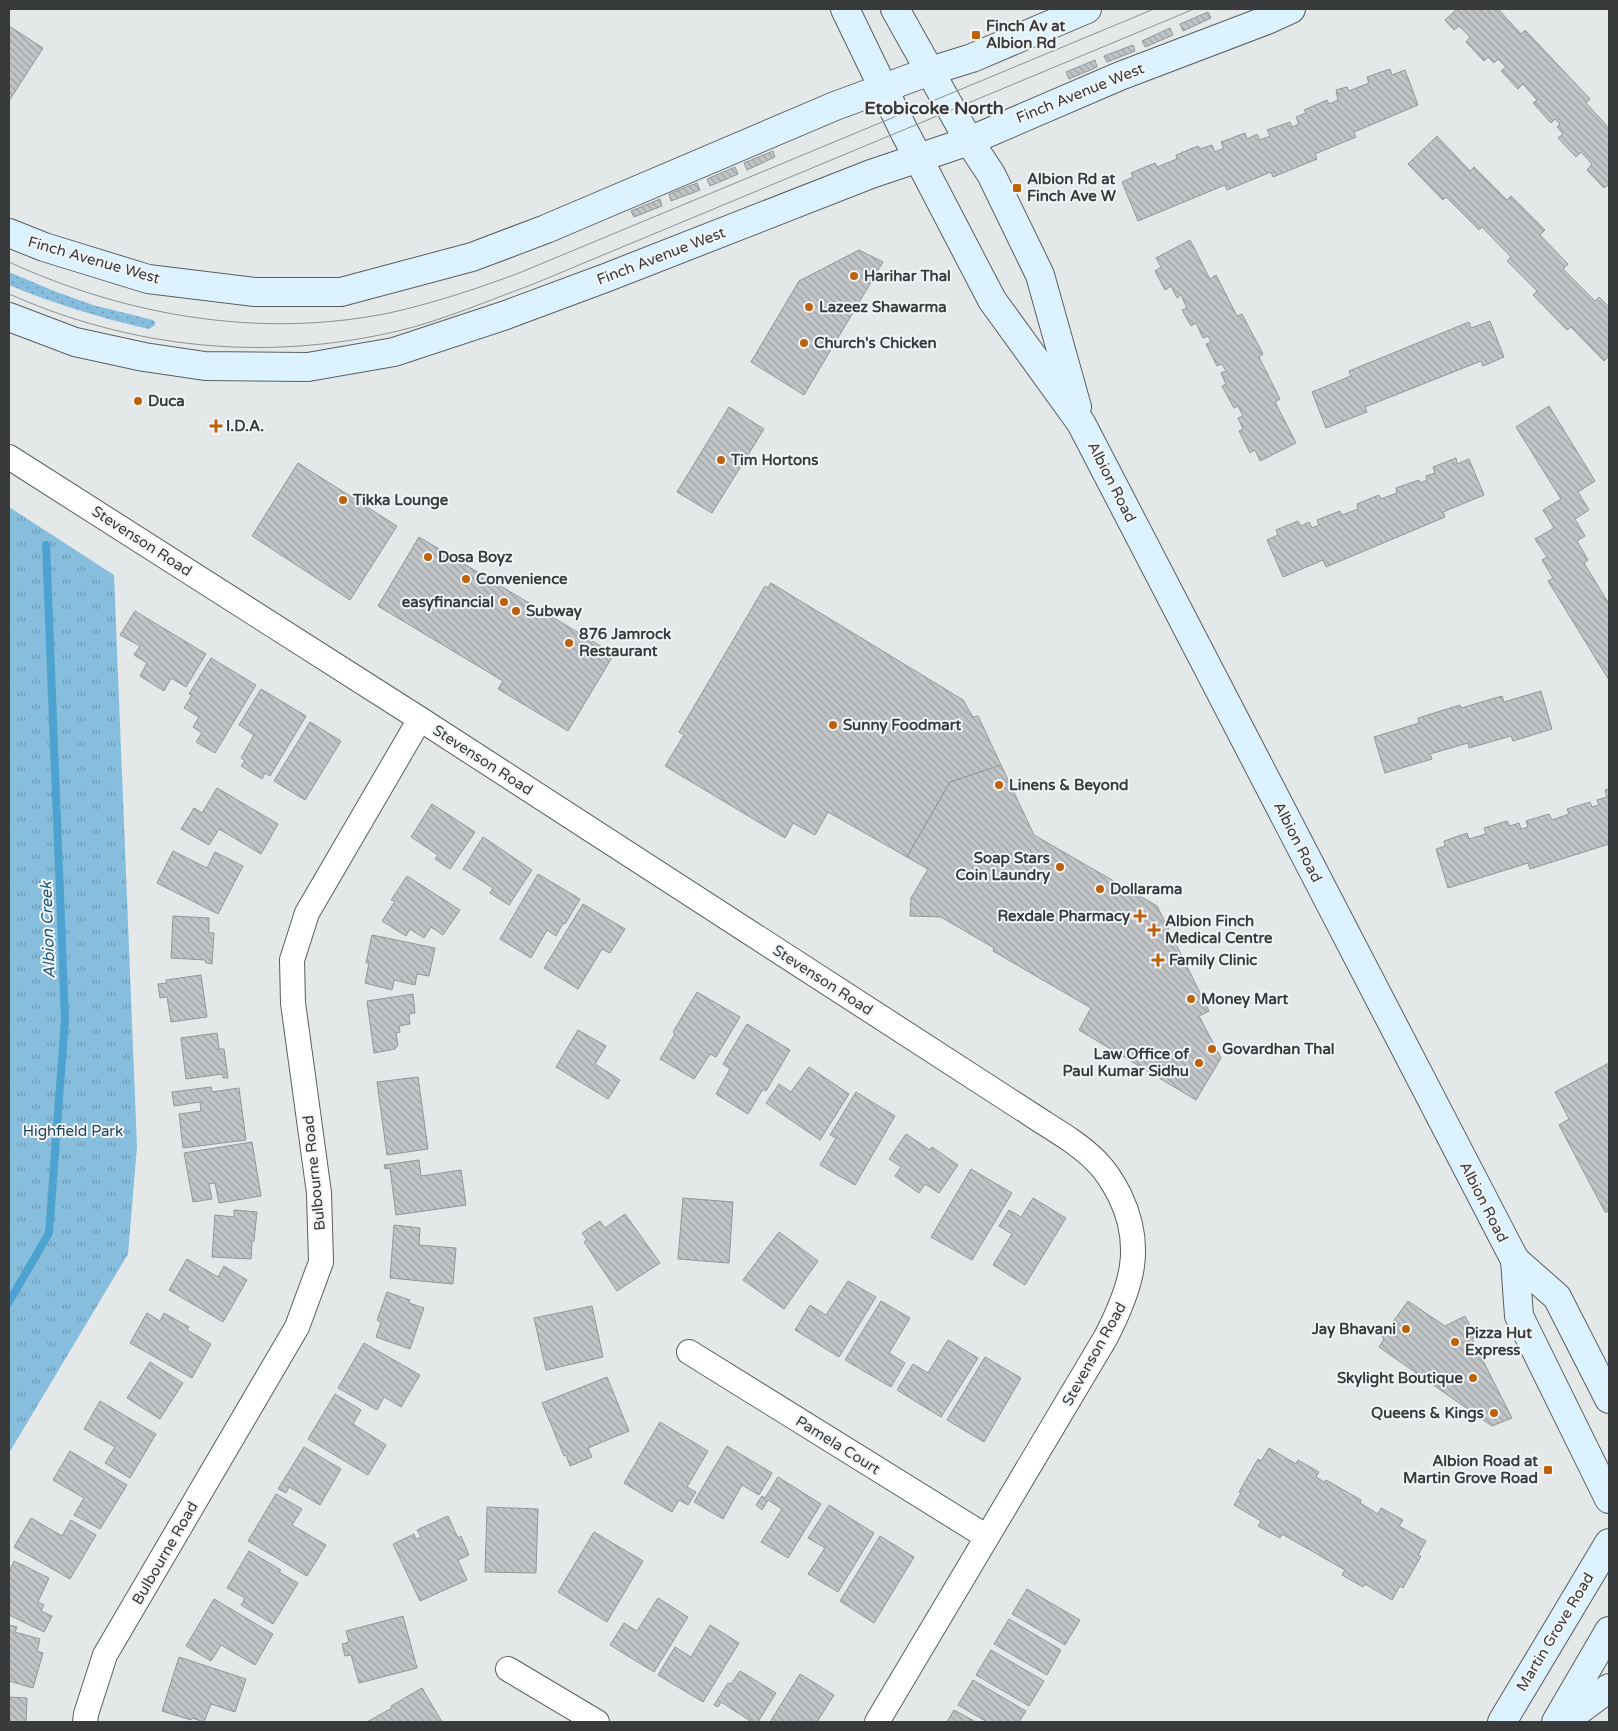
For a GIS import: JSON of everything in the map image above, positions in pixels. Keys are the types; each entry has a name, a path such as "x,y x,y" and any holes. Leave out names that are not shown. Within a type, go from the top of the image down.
{"main road":[{"name":"Albion Road","path":"845,9 883,89 992,300 1081,423 1515,1260 1557,1296 1609,1400"},
{"name":"Albion Road","path":"895,9 969,141 991,174 1040,275 1081,423"},
{"name":"Finch Avenue West","path":"9,233 44,247 148,279 255,292 341,292 472,257 500,247 835,106 930,71 972,58 1087,9"},
{"name":"Finch Avenue West","path":"9,317 75,342 144,357 205,366 308,367 394,352 506,315 871,174 969,141 1120,76 1291,9"},
{"name":"Albion Road","path":"1515,1260 1519,1316 1609,1499"},
{"path":"1576,1333 1592,1350 1609,1363"},
{"name":"Martin Grove Road","path":"1502,1722 1609,1543"},
{"path":"1556,1722 1609,1631"},
{"path":"1564,1722 1609,1688"}],"street":[{"name":"Stevenson Road","path":"9,457 420,719 1075,1143 1097,1162 1114,1184 1125,1206 1132,1231 1134,1253 1130,1280 1121,1308 1106,1337 877,1722"},
{"name":"Bulbourne Road","path":"85,1722 105,1655 297,1327 321,1262 319,1193 293,1003 292,960 307,913 420,719"},
{"name":"Pamela Court","path":"689,1352 987,1537"},
{"path":"508,1669 597,1722"}],"green space":[{"path":"9,272 93,305 153,320 155,325 149,329 131,325 43,298 9,285"},
{"name":"Highfield Park","path":"9,507 114,575 137,1147 128,1254 9,1453"}],"building":[{"path":"1457,9 1498,9 1521,34 1525,30 1590,99 1586,103 1609,128 1609,184 1604,188 1587,170 1592,164 1581,152 1576,157 1558,138 1563,134 1557,127 1560,124 1555,119 1551,123 1533,103 1537,100 1523,84 1518,89 1501,71 1506,67 1498,59 1494,63 1488,57 1484,61 1466,42 1470,37 1459,26 1454,30 1445,20"},
{"path":"1208,12 1211,18 1183,31 1180,24"},
{"path":"9,26 43,48 9,101"},
{"path":"1170,28 1173,35 1145,47 1142,41"},
{"path":"1133,45 1135,51 1107,62 1104,56"},
{"path":"1095,60 1097,67 1069,79 1066,72"},
{"path":"1390,69 1392,75 1405,70 1418,105 1354,132 1356,137 1315,154 1317,159 1273,177 1271,172 1227,190 1225,185 1138,221 1122,182 1133,177 1131,173 1155,163 1157,167 1177,159 1176,155 1198,146 1200,149 1212,145 1215,152 1224,148 1221,142 1245,133 1247,139 1257,134 1260,140 1270,136 1267,130 1290,122 1292,127 1299,124 1296,117 1306,113 1304,110 1327,100 1329,104 1338,100 1336,90 1347,87 1349,91 1369,83 1367,77"},
{"path":"1437,136 1470,171 1474,167 1507,200 1511,196 1545,230 1540,235 1568,264 1563,269 1595,301 1599,297 1609,307 1609,358 1604,361 1571,327 1567,330 1533,295 1537,291 1507,261 1511,257 1482,227 1479,230 1446,197 1443,200 1408,164"},
{"path":"773,151 775,157 747,170 744,163"},
{"path":"735,167 738,174 710,186 707,179"},
{"path":"697,183 700,190 671,201 669,194"},
{"path":"660,199 662,206 634,217 631,211"},
{"path":"1190,240 1210,279 1216,275 1237,316 1242,314 1263,354 1259,357 1280,399 1275,402 1296,443 1260,461 1255,450 1250,453 1239,431 1243,429 1238,418 1243,416 1238,406 1234,408 1222,386 1226,384 1221,373 1226,371 1222,364 1217,366 1206,344 1211,342 1208,336 1203,338 1196,323 1191,326 1182,310 1187,308 1181,295 1177,298 1171,286 1165,290 1155,271 1161,267 1156,258"},
{"path":"859,250 883,262 804,395 751,362 799,281"},
{"path":"1490,321 1504,357 1483,366 1481,361 1365,407 1367,412 1326,428 1312,392 1351,376 1349,371 1469,322 1471,328"},
{"path":"1549,406 1595,481 1578,492 1589,510 1575,519 1585,536 1577,541 1588,560 1584,563 1609,604 1609,680 1548,581 1553,578 1542,560 1547,557 1535,539 1554,528 1543,510 1561,499 1516,427"},
{"name":"Tim Hortons","path":"729,407 764,429 712,513 677,492"},
{"path":"1456,458 1457,464 1469,459 1484,495 1443,512 1445,517 1326,567 1323,560 1283,577 1267,540 1278,535 1276,530 1298,521 1301,526 1309,522 1312,528 1319,525 1317,520 1340,511 1342,515 1358,509 1357,504 1379,495 1381,499 1397,493 1396,488 1419,480 1420,483 1427,480 1426,476 1435,473 1433,467"},
{"path":"298,463 397,526 350,600 252,536"},
{"path":"419,537 614,654 568,731 498,689 503,681 378,606"},
{"name":"Sunny Foodmart","path":"771,583 963,700 973,717 978,716 1001,765 950,782 907,857 828,812 815,835 793,823 785,838 665,766 684,735 679,732 765,586 768,588"},
{"path":"135,611 206,654 186,687 171,678 164,691 140,676 147,663 134,655 140,646 120,635"},
{"path":"211,658 256,685 215,753 196,742 202,733 193,727 199,717 184,708 192,695 189,694"},
{"path":"261,689 306,716 270,776 265,773 262,779 241,766 245,761 241,758 254,735 239,725"},
{"path":"1541,691 1552,729 1513,741 1511,736 1469,748 1468,743 1430,754 1432,759 1385,773 1374,737 1419,723 1418,718 1460,705 1461,708 1502,696 1504,702"},
{"path":"310,722 341,741 305,800 274,781"},
{"path":"1001,765 1034,835 1157,906 1209,1011 1199,1016 1221,1058 1196,1100 1079,1030 1091,1008 993,951 994,948 941,917 910,916 911,898 928,869 907,857 950,782"},
{"path":"217,788 278,824 261,854 219,829 209,845 181,829 194,808 202,813"},
{"path":"1609,789 1609,844 1530,869 1528,863 1448,888 1436,849 1445,846 1444,841 1467,833 1469,839 1486,834 1484,828 1507,821 1510,826 1519,823 1521,829 1528,827 1526,821 1549,814 1552,820 1569,814 1567,809 1590,802 1592,807 1599,805 1597,800 1607,797 1605,790"},
{"path":"432,804 475,832 450,869 435,859 438,855 411,837"},
{"path":"483,837 532,870 509,905 490,893 493,888 463,869"},
{"path":"173,851 207,868 215,852 243,866 218,914 157,883"},
{"path":"538,874 580,899 556,936 547,930 531,958 500,939"},
{"path":"407,876 460,910 443,935 431,927 424,938 410,929 406,936 382,921 395,901 391,900"},
{"path":"583,904 625,929 610,953 602,949 578,989 544,968"},
{"path":"173,916 209,918 209,933 214,933 212,964 206,963 205,960 171,958"},
{"path":"372,935 435,948 429,976 417,974 415,985 394,980 392,990 365,983 369,963 366,963"},
{"path":"201,975 207,1017 171,1022 167,997 160,998 158,984 167,983 166,980"},
{"path":"697,992 740,1017 716,1057 710,1054 694,1079 660,1059 675,1034 673,1032"},
{"path":"413,994 415,1013 409,1014 410,1024 399,1026 400,1032 396,1033 398,1045 395,1049 374,1053 367,1001"},
{"path":"747,1024 790,1050 766,1091 763,1089 748,1114 716,1094 730,1069 723,1064"},
{"path":"578,1030 606,1046 595,1064 620,1080 608,1099 556,1067"},
{"path":"217,1033 219,1049 224,1049 228,1078 223,1078 222,1074 186,1079 181,1038"},
{"path":"1609,1063 1609,1212 1605,1212 1559,1125 1569,1119 1555,1092"},
{"path":"809,1067 849,1094 820,1140 766,1103 779,1084 791,1092"},
{"path":"418,1077 428,1149 387,1155 377,1082"},
{"path":"211,1087 212,1092 239,1088 246,1140 183,1148 179,1114 201,1111 200,1102 174,1106 172,1092"},
{"path":"856,1092 895,1116 855,1185 820,1165 836,1138 830,1135"},
{"path":"906,1134 930,1150 932,1147 958,1165 939,1193 925,1184 919,1193 895,1176 901,1167 889,1159"},
{"path":"252,1142 261,1196 219,1203 215,1183 209,1184 212,1199 193,1202 184,1153"},
{"path":"419,1160 421,1176 461,1170 466,1205 396,1215 390,1168 385,1169 384,1165"},
{"path":"971,1169 1012,1193 972,1260 931,1237"},
{"path":"683,1198 733,1202 729,1263 678,1259"},
{"path":"1033,1198 1066,1218 1025,1285 993,1265 1012,1234 999,1226 1009,1210 1021,1217"},
{"path":"234,1210 257,1212 251,1259 212,1257 215,1215 234,1217"},
{"path":"625,1214 660,1263 617,1291 584,1242 587,1240 582,1233 600,1221 605,1228"},
{"path":"394,1225 420,1228 419,1245 456,1248 453,1284 390,1278"},
{"path":"779,1232 818,1261 784,1309 743,1280"},
{"path":"187,1259 218,1277 224,1266 247,1280 223,1322 169,1290"},
{"path":"848,1281 876,1297 839,1357 795,1330 810,1305 826,1315"},
{"path":"387,1292 410,1300 409,1303 424,1308 410,1349 376,1337 381,1322 377,1320"},
{"path":"881,1301 910,1318 889,1353 905,1363 891,1387 845,1360"},
{"path":"1408,1301 1445,1326 1465,1316 1476,1337 1472,1339 1512,1418 1492,1426 1379,1347 1384,1339 1382,1337"},
{"path":"592,1306 603,1357 546,1370 534,1318"},
{"path":"147,1313 160,1321 164,1313 189,1327 187,1330 211,1344 192,1378 130,1343"},
{"path":"948,1340 978,1358 941,1417 897,1390 913,1364 928,1373"},
{"path":"364,1343 420,1375 401,1407 384,1397 377,1410 338,1388"},
{"path":"985,1357 1021,1378 984,1442 947,1420"},
{"path":"150,1362 183,1383 160,1419 127,1398"},
{"path":"607,1377 629,1431 588,1448 592,1457 570,1466 542,1403"},
{"path":"335,1394 361,1410 353,1424 386,1445 368,1475 308,1439"},
{"path":"100,1401 156,1434 130,1478 105,1463 115,1447 84,1429"},
{"path":"660,1422 708,1451 687,1487 696,1492 688,1505 679,1500 672,1512 624,1483"},
{"path":"727,1446 772,1473 759,1495 742,1485 723,1519 694,1502"},
{"path":"304,1447 341,1469 320,1505 289,1487 286,1493 278,1489"},
{"path":"1269,1448 1296,1464 1298,1460 1319,1472 1316,1477 1324,1482 1326,1480 1361,1500 1360,1503 1378,1514 1381,1508 1403,1520 1399,1526 1426,1541 1418,1555 1421,1556 1403,1588 1400,1586 1392,1600 1365,1584 1363,1587 1342,1575 1345,1570 1282,1534 1280,1538 1258,1526 1261,1521 1234,1505 1241,1493 1239,1492 1258,1459 1261,1461"},
{"path":"70,1451 127,1485 100,1529 74,1515 84,1498 53,1480"},
{"path":"778,1477 821,1504 788,1558 761,1542 782,1509 768,1500 762,1510 756,1505 762,1496 765,1498"},
{"path":"276,1494 302,1509 292,1525 326,1545 307,1576 248,1541"},
{"path":"829,1505 874,1533 838,1592 808,1574 825,1548 808,1538"},
{"path":"487,1507 538,1509 536,1573 485,1572"},
{"path":"448,1516 458,1538 461,1536 469,1555 458,1560 467,1580 420,1601 393,1544 414,1534 416,1539 421,1537 417,1530"},
{"path":"31,1518 62,1536 71,1520 96,1535 70,1579 14,1547"},
{"path":"594,1532 643,1561 607,1622 558,1592"},
{"path":"880,1536 914,1557 874,1623 840,1601"},
{"path":"249,1551 281,1570 279,1572 298,1583 273,1624 241,1605 245,1598 227,1588"},
{"path":"14,1561 49,1578 38,1602 44,1605 41,1611 52,1616 44,1632 9,1615 9,1572"},
{"path":"1027,1589 1080,1620 1065,1645 1012,1614"},
{"path":"658,1598 688,1617 654,1672 610,1645 624,1623 637,1631"},
{"path":"214,1599 273,1634 255,1665 221,1645 211,1661 186,1646"},
{"path":"403,1616 417,1668 359,1683 351,1655 345,1656 342,1644 349,1642 346,1631"},
{"path":"1009,1619 1061,1650 1047,1675 994,1644"},
{"path":"9,1625 17,1627 15,1632 40,1639 37,1651 43,1653 33,1688 9,1681"},
{"path":"710,1625 739,1643 703,1702 658,1675 675,1647 691,1657"},
{"path":"991,1650 1044,1681 1029,1706 976,1675"},
{"path":"179,1657 246,1679 235,1712 211,1704 204,1722 162,1711"},
{"path":"740,1671 776,1693 758,1722 752,1722 721,1702 718,1707 714,1705 728,1683 731,1684"},
{"path":"800,1674 834,1695 817,1722 770,1722"},
{"path":"973,1680 1026,1711 1019,1722 987,1722 958,1705"},
{"path":"422,1688 442,1722 367,1722 392,1708 391,1706"},
{"path":"9,1697 27,1698 26,1722 9,1722"},
{"path":"954,1710 976,1722 947,1722"}],"waterway":[{"name":"Albion Creek","path":"9,1302 49,1233 65,1020 46,545"}],"tram line":[{"path":"9,262 54,281 100,296 147,309 195,318 243,323 292,324 341,320 389,313 455,295 519,273 1154,9"},
{"path":"9,294 56,313 104,327 152,338 201,345 299,346 348,341 415,327 531,285 1194,9"}],"place":[{"name":"Finch Av at Albion Rd","path":"976,35"},
{"name":"Albion Rd at Finch Ave W","path":"1017,188"},
{"name":"Harihar Thal","path":"854,276"},
{"name":"Lazeez Shawarma","path":"809,307"},
{"name":"Church's Chicken","path":"804,343"},
{"name":"Duca","path":"138,401"},
{"name":"I.D.A.","path":"216,426"},
{"name":"Tim Hortons","path":"721,460"},
{"name":"Tikka Lounge","path":"343,500"},
{"name":"Dosa Boyz","path":"428,557"},
{"name":"Convenience","path":"466,579"},
{"name":"easyfinancial","path":"504,602"},
{"name":"Subway","path":"516,611"},
{"name":"876 Jamrock Restaurant","path":"569,643"},
{"name":"Sunny Foodmart","path":"833,725"},
{"name":"Linens & Beyond","path":"999,785"},
{"name":"Soap Stars Coin Laundry","path":"1060,867"},
{"name":"Dollarama","path":"1100,889"},
{"name":"Rexdale Pharmacy","path":"1140,916"},
{"name":"Albion Finch Medical Centre","path":"1154,930"},
{"name":"Family Clinic","path":"1158,960"},
{"name":"Money Mart","path":"1191,999"},
{"name":"Govardhan Thal","path":"1212,1049"},
{"name":"Law Office of Paul Kumar Sidhu","path":"1199,1063"},
{"name":"Jay Bhavani","path":"1406,1329"},
{"name":"Pizza Hut Express","path":"1455,1342"},
{"name":"Skylight Boutique","path":"1473,1378"},
{"name":"Queens & Kings","path":"1494,1413"},
{"name":"Albion Road at Martin Grove Road","path":"1548,1470"}],"district":[{"name":"Etobicoke North","path":"934,108"}]}
